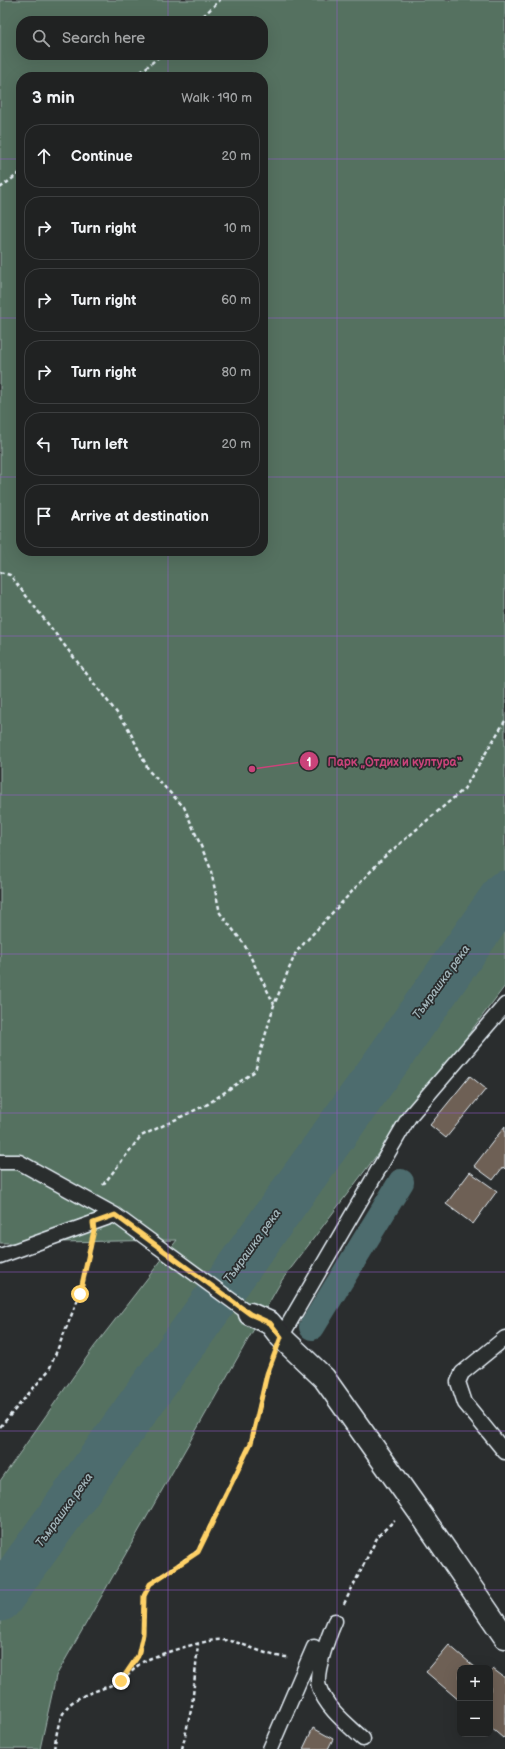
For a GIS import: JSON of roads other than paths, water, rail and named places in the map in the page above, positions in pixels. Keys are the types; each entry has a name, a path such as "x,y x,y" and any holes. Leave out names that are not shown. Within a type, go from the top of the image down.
{"street":[{"path":"250,1314 270,1323 281,1337 324,1378 422,1516 505,1638"}],"lane":[{"path":"281,1337 409,1117 505,1005"},
{"path":"0,1162 19,1162 115,1215 250,1314"},
{"path":"0,1256 115,1215"},
{"path":"505,1338 462,1373 458,1382 465,1403 505,1452"},
{"path":"335,1621 323,1650 318,1686 326,1702 363,1739"},
{"path":"270,1749 314,1646"}],"waterway":[{"name":"Тъмрашка река","path":"0,1599 382,1068 505,893"},
{"path":"312,1327 401,1182"}],"place":[{"name":"Парк „Отдих и култура“","path":"252,769"}]}
